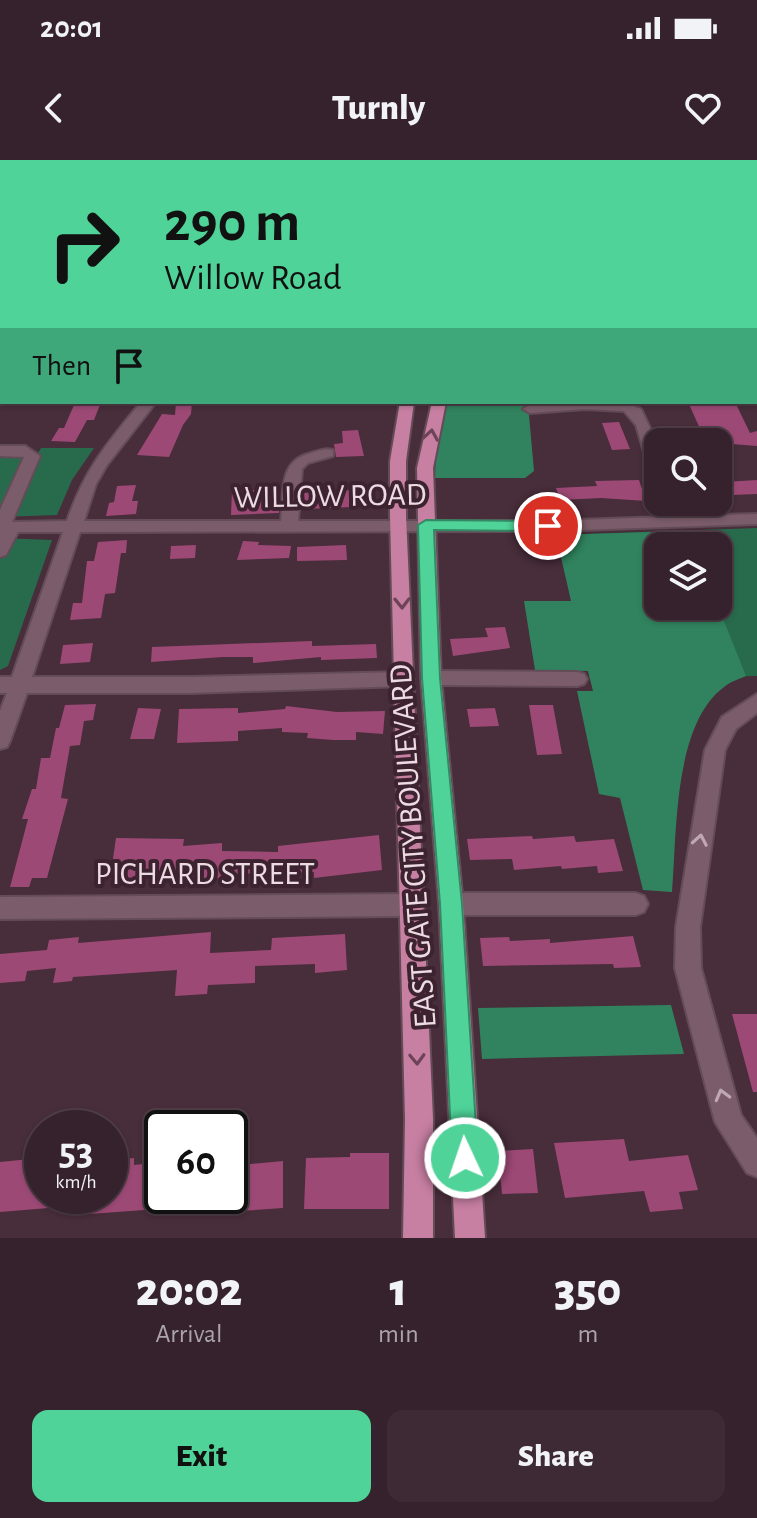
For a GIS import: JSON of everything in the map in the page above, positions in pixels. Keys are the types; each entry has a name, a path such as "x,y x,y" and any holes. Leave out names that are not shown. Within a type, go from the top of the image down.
{"main road":[{"name":"EAST GATE CITY BOULEVARD","path":"407,404 398,461 398,525 419,1119 418,1238"},
{"name":"EAST GATE CITY BOULEVARD","path":"439,404 425,468 431,678 451,904 470,1238"}],"street":[{"path":"0,741 10,685 88,484 100,463 147,404"},
{"path":"530,409 624,404 637,413 644,433"},
{"path":"0,451 25,451 32,456 5,527 0,551"},
{"path":"289,526 294,468 303,460 328,453"},
{"path":"673,516 675,521"},
{"name":"WILLOW ROAD","path":"5,527 71,529 757,519"},
{"path":"431,678 577,679"},
{"path":"10,685 191,685 404,679"},
{"path":"757,702 729,723 715,750 688,927 688,968 729,1122 757,1163"},
{"path":"451,904 636,904"},
{"name":"PICHARD STREET","path":"0,908 411,905"}],"green space":[{"path":"446,404 524,404 529,415 534,471 525,478 435,478 436,446"},
{"path":"41,448 94,448 72,480 57,515 0,517 0,454 37,455"},
{"path":"757,528 757,676 590,679 556,535"},
{"path":"644,532 644,620 724,620 746,676 724,687 707,704 686,753 677,812 672,892 643,890 620,798 599,794 577,691 593,691 588,671 535,670 524,601 571,601 556,535"},
{"path":"0,538 52,540 8,666 0,670"},
{"path":"671,1005 684,1054 482,1059 478,1008"}],"building":[{"path":"100,404 94,420 87,420 75,442 51,441 59,428 64,428 74,405"},
{"path":"176,404 192,404 191,414 169,457 137,455 162,414 175,415"},
{"path":"689,404 736,404 750,433 757,431 757,446 732,444 732,428 700,428"},
{"path":"619,422 630,449 612,450 602,423"},
{"path":"358,430 364,456 336,457 334,444 343,443 342,431"},
{"path":"639,480 644,501 601,498 560,500 556,488 597,486 595,481"},
{"path":"757,480 757,494 732,495 732,482"},
{"path":"136,485 132,501 138,501 136,514 106,516 109,503 114,502 117,486"},
{"path":"254,490 254,498 280,497 279,513 231,515 232,491"},
{"path":"352,490 352,507 305,509 304,493"},
{"path":"127,540 126,553 121,553 115,593 105,594 101,618 70,620 73,603 82,603 87,561 94,561 98,542"},
{"path":"243,541 259,542 258,545 291,546 289,558 237,560"},
{"path":"196,545 195,558 170,559 171,546"},
{"path":"346,545 347,560 297,561 297,547"},
{"path":"505,627 510,648 453,656 450,639 488,637 485,628"},
{"path":"312,641 312,646 376,644 377,658 321,660 321,657 253,663 253,657 223,657 151,662 152,647"},
{"path":"93,643 90,662 60,664 63,645"},
{"path":"96,704 93,720 84,721 80,745 70,746 61,798 68,799 47,878 32,878 29,887 10,887 28,819 22,819 32,789 36,789 41,758 50,758 65,705"},
{"path":"529,705 553,705 562,754 537,755"},
{"path":"286,706 337,712 385,711 383,734 356,732 356,740 333,740 307,738 308,733 282,732 282,728 238,731 238,741 177,743 179,709 238,708 238,713 285,709"},
{"path":"138,708 161,709 154,739 130,739"},
{"path":"495,708 499,726 470,727 467,709"},
{"path":"379,835 382,870 314,878 314,872 221,874 221,878 195,879 110,879 116,838 184,839 183,846 222,843 222,851 278,852 278,846"},
{"path":"532,836 533,839 574,836 576,842 614,839 623,871 598,873 597,866 514,870 512,859 470,860 467,839"},
{"path":"211,932 210,953 271,950 272,938 345,934 347,970 315,973 315,964 255,966 255,983 208,985 207,994 175,996 177,970 73,977 72,981 53,983 56,968 27,971 25,981 0,983 0,954 47,950 49,940 79,937 78,943"},
{"path":"633,936 641,967 614,968 613,964 483,966 480,938 509,937 510,941 550,939 550,943"},
{"path":"732,1014 757,1014 757,1092 753,1092"},
{"path":"624,1139 629,1161 688,1155 698,1190 679,1192 683,1209 650,1212 644,1191 565,1198 554,1143"},
{"path":"533,1149 538,1193 502,1194 498,1151"},
{"path":"350,1153 389,1153 389,1209 304,1209 306,1158 350,1157"},
{"path":"134,1158 134,1165 144,1164 144,1210 128,1211 128,1159"},
{"path":"24,1160 24,1210 0,1212 0,1162"},
{"path":"283,1161 283,1208 248,1210 248,1164"}],"route":[{"path":"465,1158 451,904 431,678 426,525 548,526"}]}
